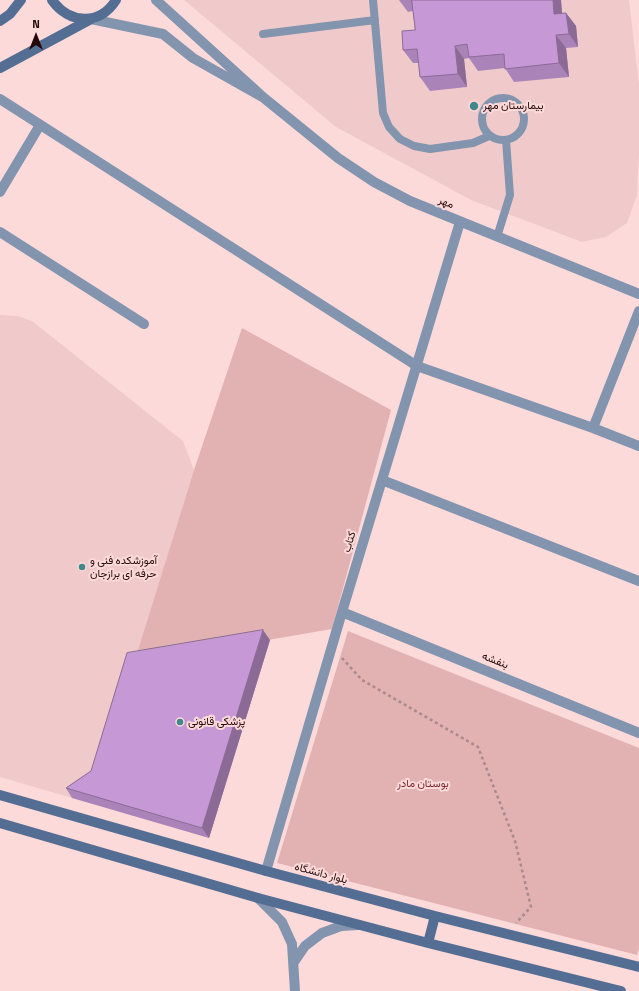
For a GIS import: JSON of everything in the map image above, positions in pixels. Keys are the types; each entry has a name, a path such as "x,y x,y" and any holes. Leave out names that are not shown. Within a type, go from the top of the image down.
{"main road":[{"path":"0,21 10,14 21,0"},
{"path":"52,0 58,8 67,15 79,19 91,19"},
{"path":"0,68 103,14 112,7 116,0"},
{"name":"بلوار دانشگاه","path":"0,795 266,871 435,916 639,967"},
{"path":"0,823 258,898 428,943 621,991"},
{"path":"428,943 435,916"}],"street":[{"path":"156,0 264,98"},
{"path":"91,19 163,34 193,58 264,98"},
{"name":"مهر","path":"264,98 338,158 374,182 410,201 639,294"},
{"path":"0,99 417,366 593,428 639,446"},
{"path":"0,192 40,125"},
{"name":"کتاب","path":"266,871 342,612 460,222"},
{"path":"0,232 144,324"},
{"path":"593,428 639,311"},
{"path":"382,480 639,581"},
{"name":"بنفشه","path":"342,612 639,733"},
{"path":"258,898 282,922 292,944 295,991"},
{"path":"294,962 305,946 322,933 341,926 361,925"}],"lane":[{"path":"373,0 383,112 389,127 400,139 414,146 430,149 473,143 490,136"},
{"path":"263,34 375,20"},
{"path":"500,97 508,98 516,102 521,108 524,116 524,124 520,132 514,137 506,140 497,140 490,136 484,130 481,122 482,113 485,106 492,100 500,97"},
{"path":"497,237 510,195 506,140"}],"path":[{"path":"332,646 362,680 478,747 515,841 531,907 507,934"}],"shaded area":[{"name":"بیمارستان مهر","path":"184,0 629,0 639,85 639,151 637,195 627,223 606,237 582,242 471,200 336,127"},
{"name":"آموزشکده فنی و حرفه ای برازجان","path":"0,315 18,316 32,321 183,441 194,470 98,781 72,798 0,777"}],"green space":[{"path":"242,328 391,410 332,629 134,663 194,470"},
{"name":"بوستان مادر","path":"348,631 639,748 639,948 637,955 277,863"}],"building":[{"path":"412,0 553,0 554,14 566,13 569,34 556,35 559,63 505,69 504,54 469,57 467,44 455,46 458,74 420,77 417,49 403,50 402,31 415,30"},
{"name":"پزشکی قانونی","path":"263,630 202,828 66,788 91,771 127,653"}],"place":[{"name":"بیمارستان مهر","path":"474,106"},
{"name":"آموزشکده فنی و حرفه ای برازجان","path":"82,567"},
{"name":"پزشکی قانونی","path":"180,722"}]}
